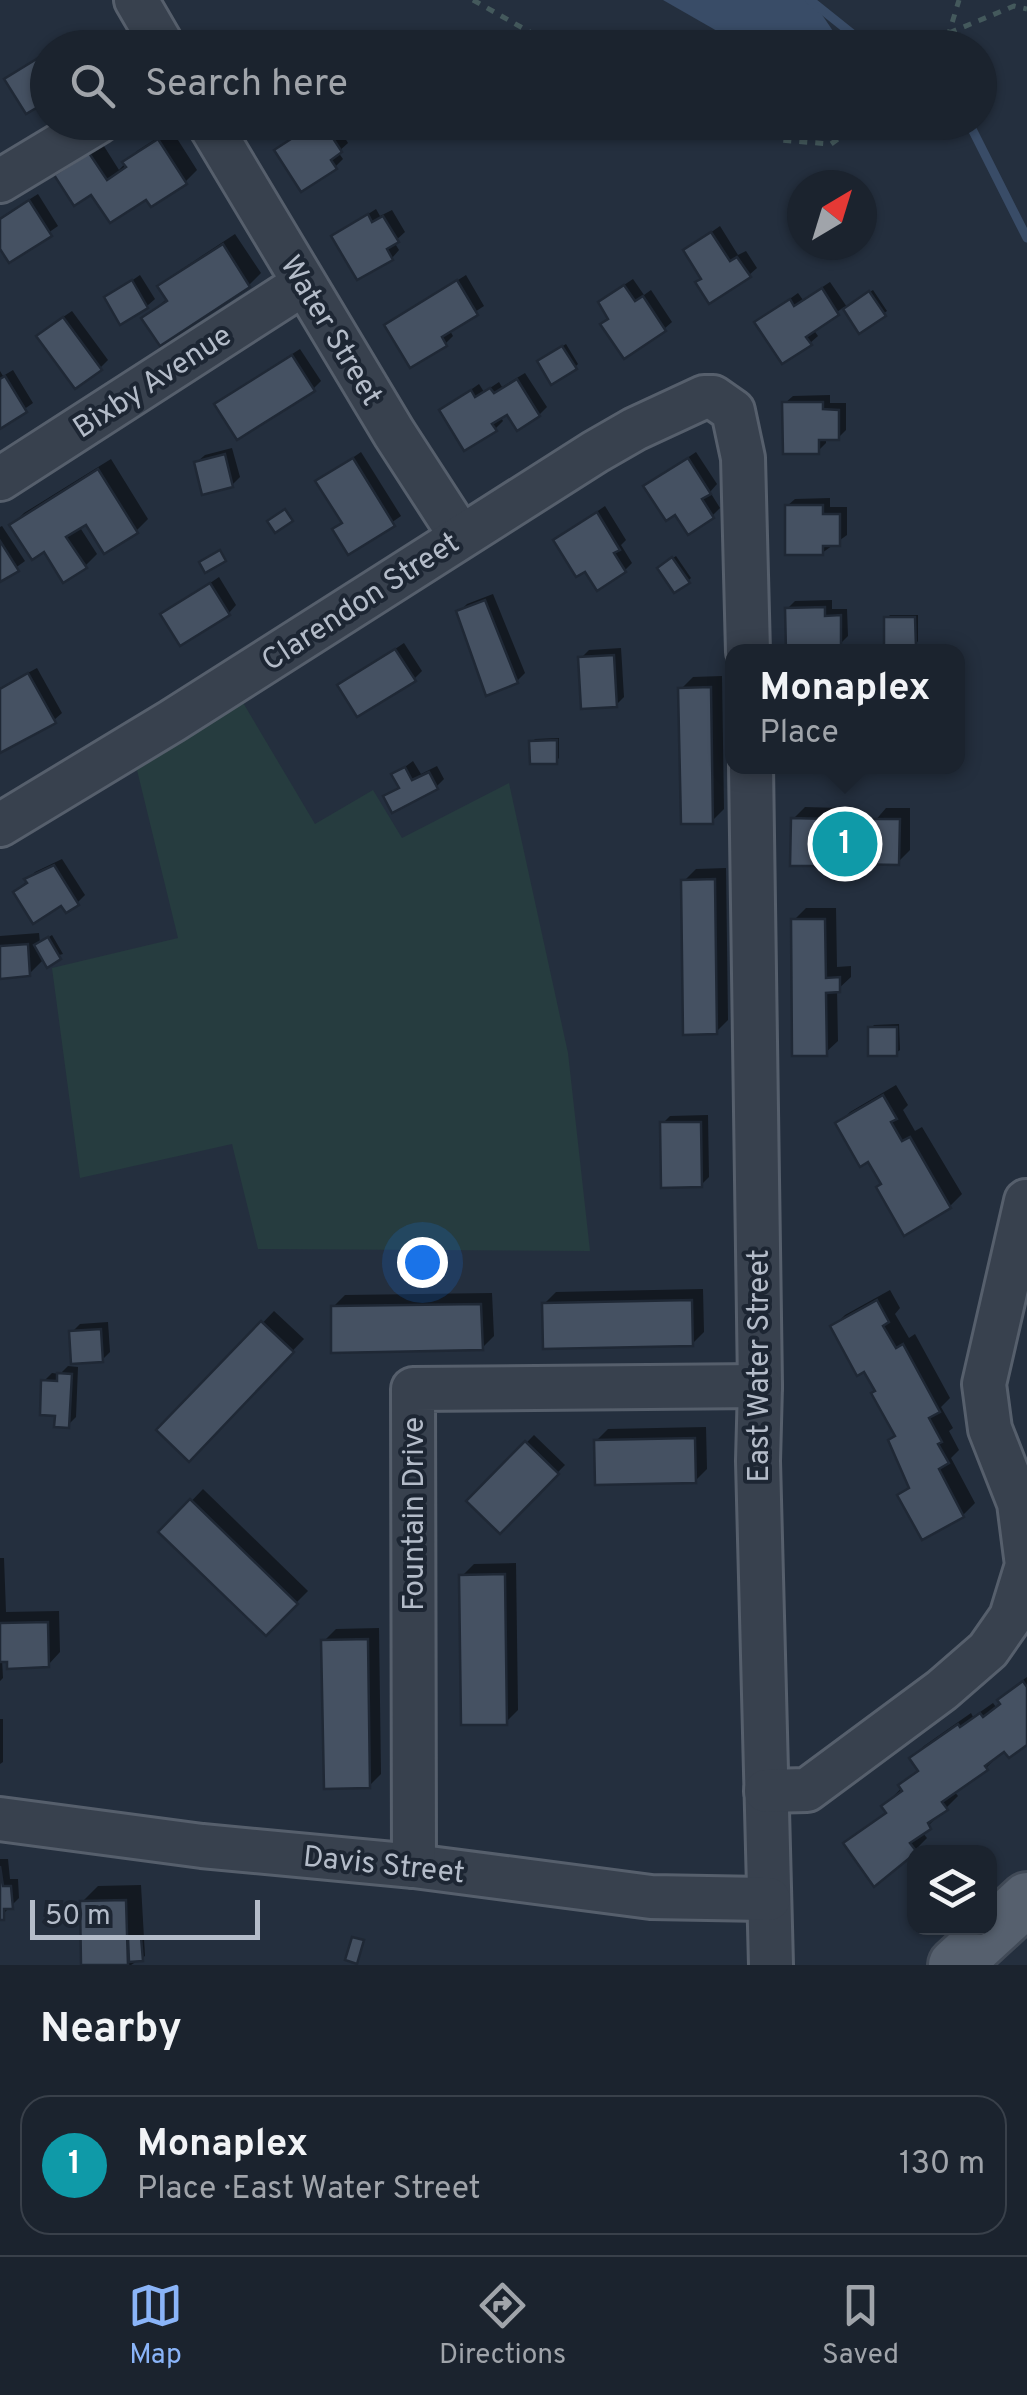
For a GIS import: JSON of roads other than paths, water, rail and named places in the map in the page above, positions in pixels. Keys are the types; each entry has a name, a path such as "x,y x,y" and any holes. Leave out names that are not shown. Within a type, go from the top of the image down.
{"main road":[{"path":"955,1965 1027,1899"}],"street":[{"path":"136,0 154,30"},
{"path":"0,181 68,140"},
{"name":"Water Street","path":"219,140 394,433 460,535"},
{"name":"Bixby Avenue","path":"0,479 304,284"},
{"name":"Clarendon Street","path":"0,824 172,722 460,535 538,491 635,428 704,397 714,397 733,411 742,458 748,644"},
{"name":"East Water Street","path":"751,774 758,1461 771,1965"},
{"path":"766,1791 807,1790 942,1690 988,1650 1011,1617 1027,1565 1019,1504 990,1429 984,1384 1026,1200"},
{"name":"Fountain Drive","path":"414,1866 413,1390 760,1386"},
{"name":"Davis Street","path":"0,1819 651,1897 769,1899"}],"water":[{"path":"663,0 812,0 832,30 715,30"}],"waterway":[{"path":"810,0 848,30"},
{"path":"978,140 1027,238"}],"place":[{"name":"Monaplex","path":"845,844"}]}
